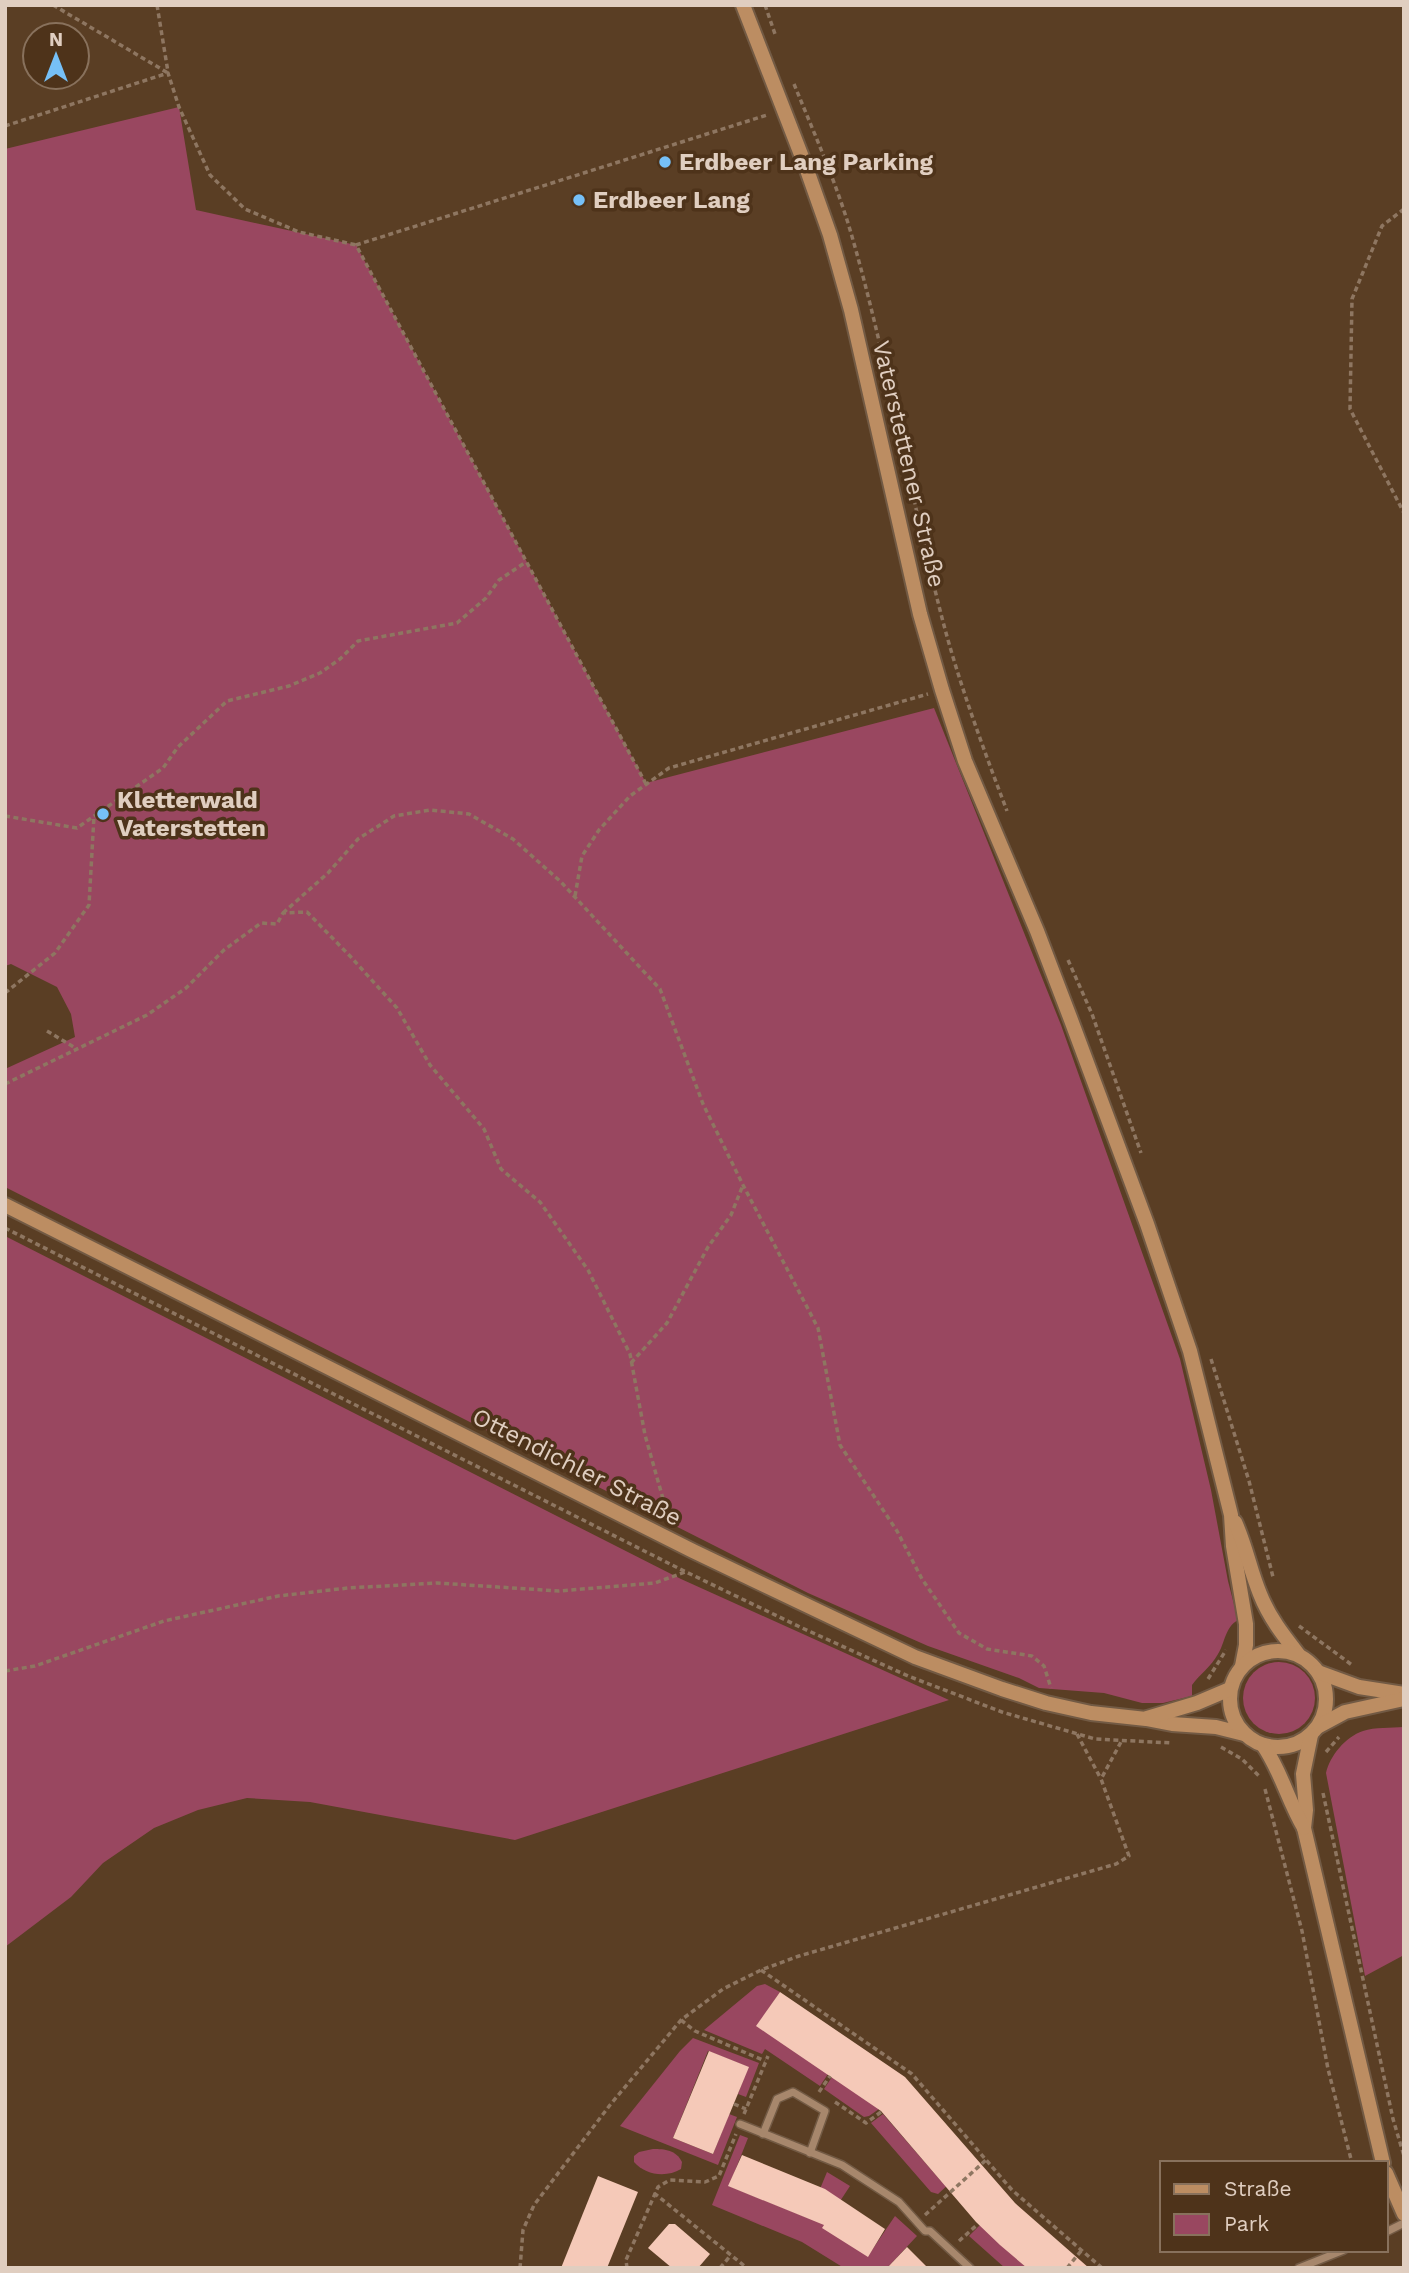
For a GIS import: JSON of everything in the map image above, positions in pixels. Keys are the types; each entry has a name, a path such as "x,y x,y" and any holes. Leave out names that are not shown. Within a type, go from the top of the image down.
{"street":[{"name":"Vaterstettener Straße","path":"743,5 830,235 851,310 920,614 942,690 965,761 1037,931 1137,1198 1190,1351 1231,1515"},
{"name":"Ottendichler Straße","path":"5,1205 708,1559 915,1657 1002,1689 1091,1713 1225,1728 1244,1734"},
{"path":"1231,1515 1245,1542 1259,1593 1267,1611 1298,1654 1318,1672 1326,1693 1326,1705 1314,1731 1303,1774 1306,1810 1304,1828"},
{"path":"1231,1515 1233,1546 1246,1624 1246,1645 1241,1666"},
{"path":"1298,1654 1268,1651 1249,1659 1234,1677 1230,1689 1230,1709 1244,1734 1264,1745 1288,1746 1332,1717 1404,1697"},
{"path":"1318,1672 1359,1687 1404,1697"},
{"name":"Ottendichler Straße","path":"1146,1718 1197,1703 1230,1689"},
{"path":"1264,1745 1304,1828 1383,2161"},
{"path":"764,2134 777,2099 793,2092 825,2111 810,2153"},
{"path":"740,2124 842,2165 899,2202 925,2231 930,2231 970,2268"},
{"path":"1388,2178 1404,2214"},
{"path":"1388,2231 1404,2223"},
{"path":"1299,2268 1339,2252"}],"path":[{"path":"53,5 168,74"},
{"path":"157,5 168,74 179,107 210,175 245,209 299,232 356,244 773,114"},
{"path":"765,5 777,42"},
{"path":"5,126 168,74"},
{"path":"792,78 850,230 873,317 939,609 961,687 1008,815"},
{"path":"1404,209 1382,226 1353,299 1350,409 1404,513"},
{"path":"356,244 646,784"},
{"path":"5,816 77,828 163,768 178,747 227,701 289,686 320,673 340,659 358,641 457,623 486,598 499,580 526,562"},
{"path":"575,897 582,856 599,830 630,796 669,768 942,690"},
{"path":"5,1084 147,1015 186,988 224,950 261,923 277,924 282,913 328,873 358,839 394,816 430,810 469,814 513,839 575,897 660,989 703,1104 817,1328 840,1445 897,1531 922,1579 960,1633 987,1648 1032,1656 1044,1666 1051,1689"},
{"path":"5,993 55,953 89,905 94,816"},
{"path":"282,913 307,912 397,1008 430,1065 484,1129 501,1169 540,1202 588,1270 630,1353 645,1435 675,1542"},
{"path":"1065,952 1091,1014 1141,1154"},
{"path":"47,1031 77,1049"},
{"path":"631,1363 667,1323 708,1247 731,1214 743,1185"},
{"path":"1211,1359 1249,1481 1274,1580"},
{"path":"5,1671 35,1666 164,1621 278,1596 348,1588 437,1583 559,1591 654,1583 708,1559"},
{"path":"1297,1624 1354,1666"},
{"path":"1202,1686 1223,1658 1230,1640"},
{"path":"1323,1757 1338,1737 1348,1731"},
{"path":"520,2268 523,2230 534,2205 617,2096 681,2020 723,1989 761,1970 799,1956 1116,1864 1129,1856 1101,1779 1077,1734"},
{"path":"1101,1779 1121,1742"},
{"path":"1145,1743 1180,1743"},
{"path":"1213,1745 1242,1759 1264,1782 1302,1931 1328,2069 1351,2161"},
{"path":"1321,1785 1393,2119 1404,2156"},
{"path":"761,1970 912,2074 1012,2190 1102,2268"},
{"path":"799,2006 804,1999"},
{"path":"628,2268 626,2260 658,2187 670,2180 705,2182 719,2176 766,2058 695,2031 681,2020"},
{"path":"862,2048 866,2042"},
{"path":"830,2076 819,2091 866,2123 881,2112"},
{"path":"911,2084 917,2080"},
{"path":"734,2104 746,2109"},
{"path":"953,2132 958,2127"},
{"path":"933,2208 986,2160"},
{"path":"654,2193 747,2268"},
{"path":"949,2250 978,2224"},
{"path":"1067,2268 1082,2250"},
{"path":"720,2268 731,2255"}],"green space":[{"path":"179,107 196,210 356,245 646,783 934,708 1061,1025 1180,1359 1238,1620 1228,1631 1215,1659 1192,1685 1192,1696 1163,1703 1142,1703 1104,1693 1039,1688 1019,1678 928,1646 808,1593 5,1187 5,1069 75,1037 71,1014 57,987 11,964 5,966 5,149"},
{"path":"5,1236 681,1579 949,1700 515,1840 310,1802 247,1798 198,1810 154,1828 103,1863 71,1897 5,1947"},
{"path":"1286,1662 1305,1672 1313,1684 1313,1712 1305,1724 1293,1732 1272,1734 1253,1724 1245,1712 1243,1691 1253,1672 1265,1664"},
{"path":"1404,1727 1404,1955 1365,1976 1326,1773 1339,1748 1356,1734 1373,1729"},
{"path":"765,1984 780,1992 757,2026 828,2074 820,2086 765,2049 762,2054 704,2030 757,1986"},
{"path":"693,2038 759,2063 746,2097 738,2094 748,2067 708,2051 673,2138 713,2154 729,2114 737,2117 718,2165 620,2126"},
{"path":"832,2077 879,2109 864,2117 824,2089"},
{"path":"883,2114 941,2181 950,2183 938,2194 931,2192 871,2123"},
{"path":"740,2135 748,2138 729,2186 808,2218 827,2172 850,2186 823,2227 868,2256 895,2216 917,2236 887,2268 844,2268 802,2242 712,2205"},
{"path":"666,2150 677,2155 682,2162 681,2169 669,2174 656,2174 644,2170 634,2162 634,2156 639,2152"},
{"path":"980,2225 1027,2268 1005,2268 969,2236"}],"building":[{"path":"780,1992 905,2077 1015,2203 1089,2268 1027,2268 1000,2245 976,2222 881,2111 756,2026"},
{"path":"709,2051 749,2067 713,2154 673,2138"},
{"path":"742,2155 825,2189 885,2229 868,2257 822,2228 824,2225 728,2186"},
{"path":"598,2176 638,2192 607,2268 561,2268"},
{"path":"669,2224 675,2224 710,2254 698,2268 672,2268 648,2248"},
{"path":"907,2247 928,2268 887,2268"}],"place":[{"name":"Erdbeer Lang Parking","path":"665,162"},
{"name":"Erdbeer Lang","path":"579,200"},
{"name":"Kletterwald Vaterstetten","path":"103,814"}]}
